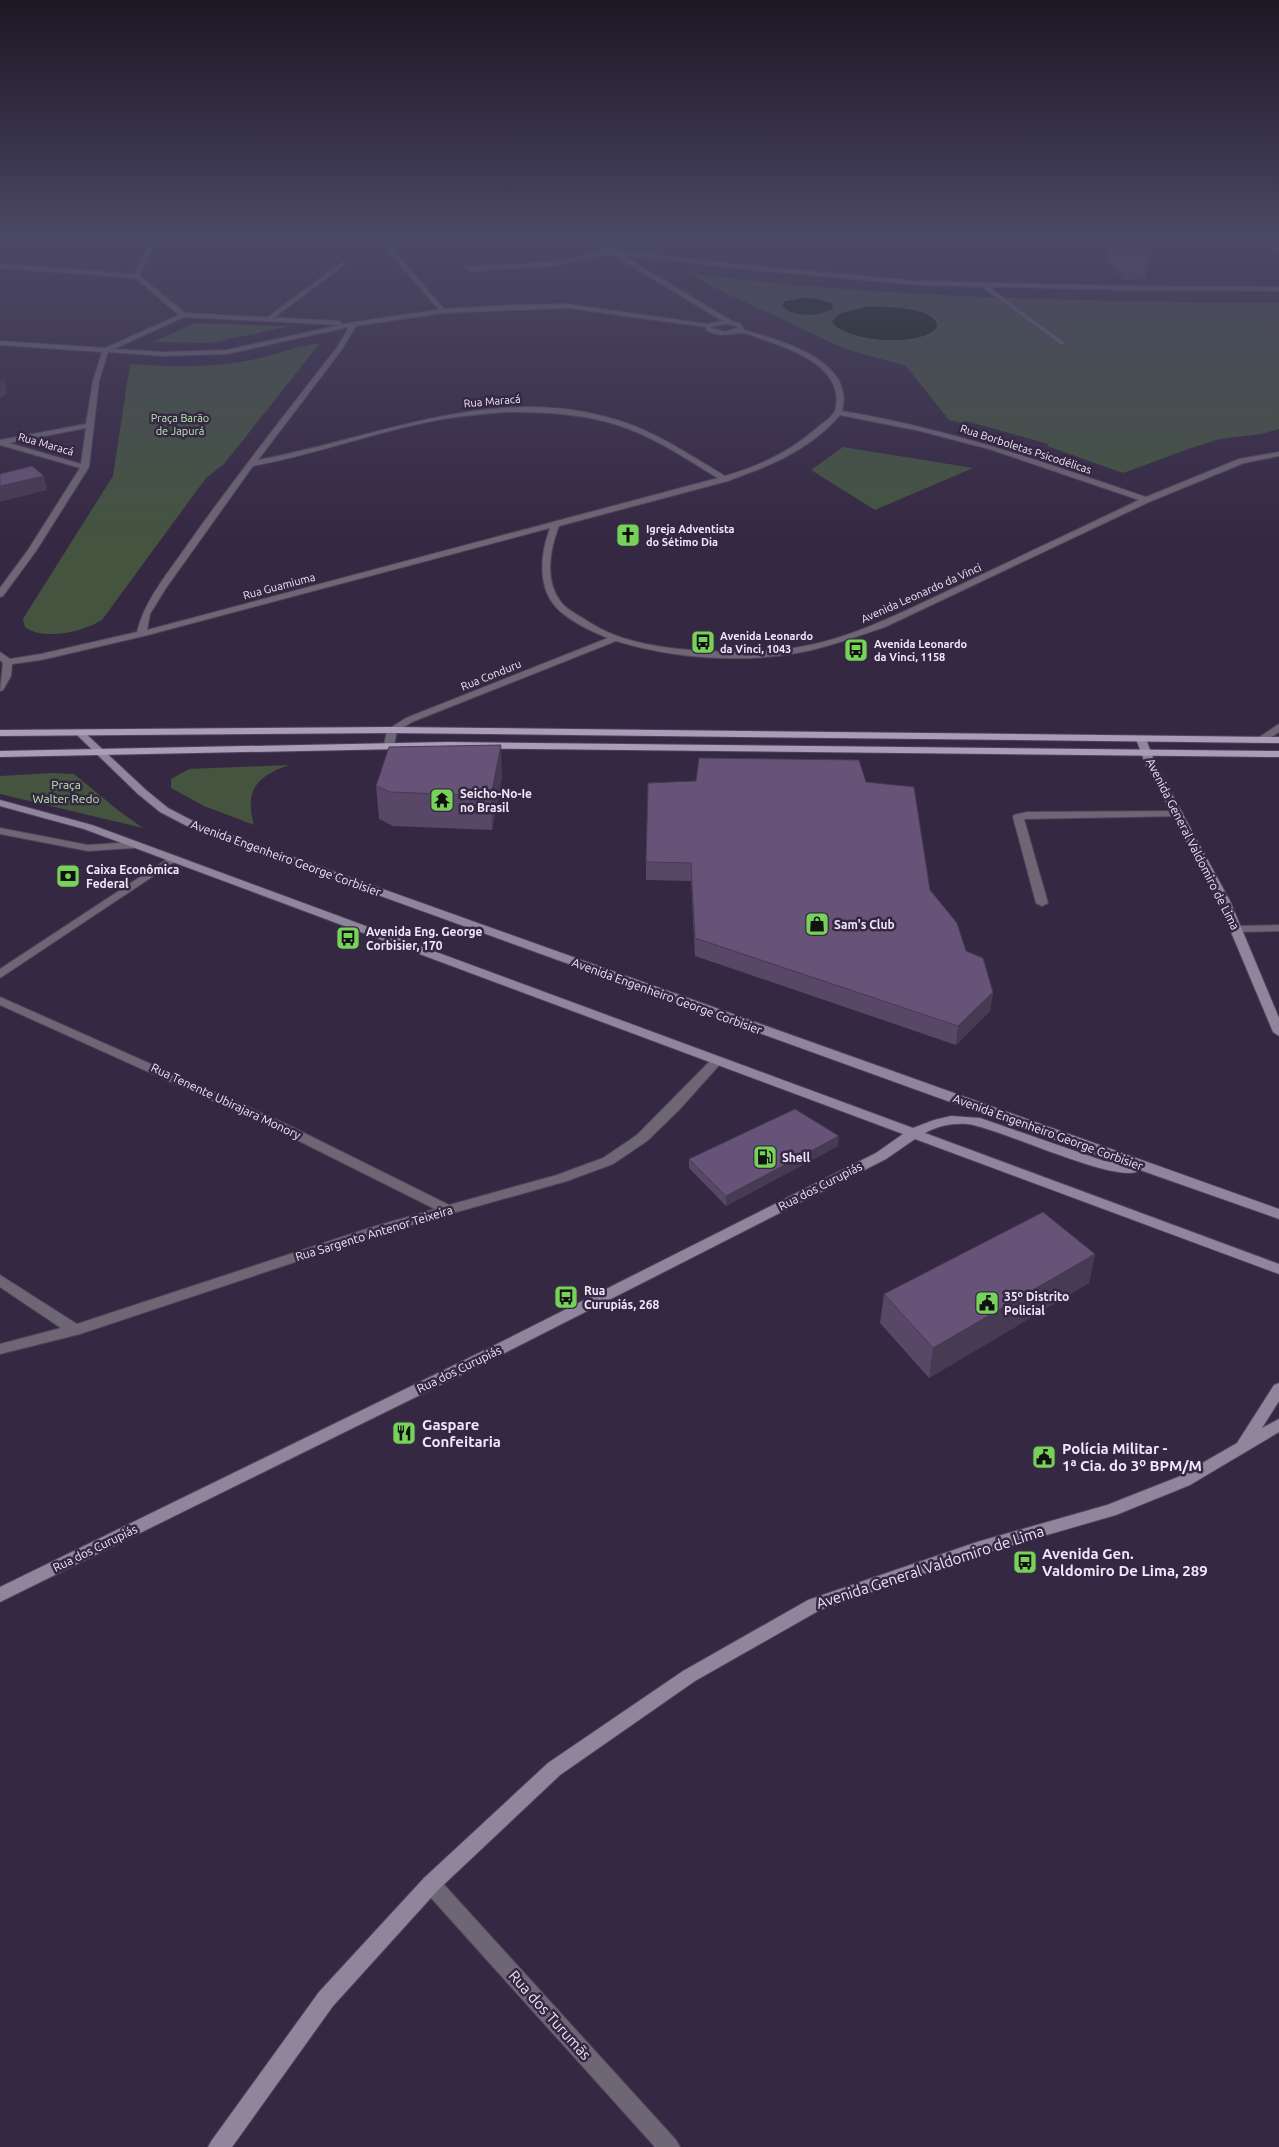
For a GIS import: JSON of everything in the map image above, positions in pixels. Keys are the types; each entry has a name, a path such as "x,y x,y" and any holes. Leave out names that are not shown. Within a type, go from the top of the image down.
{"main road":[{"path":"0,733 81,734 392,730 1279,740"},
{"name":"Avenida Engenheiro George Corbisier","path":"81,734 142,792 164,810 191,824 1279,1214"},
{"name":"Avenida General Valdomiro de Lima","path":"1141,739 1237,929 1279,1032"},
{"path":"0,754 389,745 1279,754"},
{"path":"0,804 88,827 134,846 716,1062 852,1110 1279,1269"},
{"name":"Rua dos Curupiás","path":"0,1594 484,1357 881,1156 930,1124 964,1119 980,1122 1102,1165 1158,1171"},
{"name":"Avenida General Valdomiro de Lima","path":"1242,1446 1279,1389"},
{"name":"Avenida General Valdomiro de Lima","path":"219,2147 326,1999 431,1884 554,1769 690,1676 814,1605 977,1549 1110,1510 1184,1481 1279,1424"}],"street":[{"path":"1,592 32,551 85,467 96,381 102,357 106,350 128,340"},
{"path":"0,343 163,354 227,352 281,340"},
{"path":"142,634 146,614 162,588 251,464 345,340"},
{"path":"555,524 725,479 770,462 799,448 838,413 840,401 838,387 830,373 814,359 772,340"},
{"path":"1058,340 1062,343"},
{"name":"Rua Maracá","path":"251,464 289,458 403,426 477,413 526,409 568,412 616,422 663,443 725,479"},
{"name":"Rua Borboletas Psicodélicas","path":"838,413 882,420 968,440 1146,500"},
{"path":"0,442 90,425"},
{"name":"Rua Maracá","path":"0,442 85,467"},
{"name":"Avenida Leonardo da Vinci","path":"555,524 547,545 545,574 556,603 579,621 614,639 665,650 725,654 789,651 839,639 882,625 1146,500 1242,461 1279,454"},
{"name":"Rua Guamiuma","path":"8,662 41,657 142,634 555,524"},
{"name":"Rua Conduru","path":"392,730 409,720 614,639"},
{"path":"0,655 8,662 6,676 0,688"},
{"path":"1261,740 1279,727"},
{"path":"389,745 392,730"},
{"path":"1042,903 1018,817 1027,815 1178,814"},
{"path":"0,831 88,848 134,846"},
{"path":"0,974 172,859"},
{"path":"1237,929 1279,928"},
{"name":"Rua Tenente Ubirajara Monory","path":"0,1001 198,1087 392,1180 447,1210"},
{"name":"Rua Sargento Antenor Teixeira","path":"0,1349 75,1330 374,1231 562,1178 608,1161 642,1138 716,1062"},
{"path":"0,1280 75,1330"},
{"name":"Rua dos Turumãs","path":"431,1884 669,2147"}],"green space":[{"path":"157,340 223,340 210,343 153,342"},
{"path":"826,340 1279,340 1279,429 1261,434 1220,439 1123,473 1047,446 1048,444 966,421 963,423 949,420 906,366 845,349"},
{"name":"Praça Barão de Japurá","path":"320,343 224,464 206,478 102,620 74,631 52,634 42,634 25,627 23,619 113,476 130,364 179,366 227,364"},
{"path":"843,447 973,468 875,510 811,470"},
{"path":"289,765 269,774 256,786 251,802 254,825 204,806 171,788 171,779 189,769"},
{"name":"Praça Walter Redo","path":"52,773 74,774 143,828 0,794 0,776"}],"building":[{"path":"32,466 44,476 0,486 0,474"},
{"path":"501,745 491,796 390,792 376,786 389,747"},
{"name":"Sam's Club","path":"699,758 859,760 866,782 914,787 930,890 957,923 966,951 983,958 993,992 958,1026 695,938 691,863 646,862 648,783 696,781"},
{"name":"Shell","path":"795,1109 839,1136 726,1196 689,1159"},
{"path":"1043,1212 1095,1254 933,1348 884,1294"}],"place":[{"name":"Igreja Adventista do Sétimo Dia","path":"628,535"},
{"name":"Avenida Leonardo da Vinci, 1043","path":"703,642"},
{"name":"Avenida Leonardo da Vinci, 1158","path":"856,650"},
{"name":"Seicho-No-Ie no Brasil","path":"442,800"},
{"name":"Caixa Econômica Federal","path":"68,876"},
{"name":"Sam's Club","path":"817,924"},
{"name":"Avenida Eng. George Corbisier, 170","path":"348,938"},
{"name":"Shell","path":"765,1157"},
{"name":"Rua Curupiás, 268","path":"566,1297"},
{"name":"35º Distrito Policial","path":"987,1303"},
{"name":"Gaspare Confeitaria","path":"404,1433"},
{"name":"Polícia Militar - 1ª Cia. do 3º BPM/M","path":"1044,1457"},
{"name":"Avenida Gen. Valdomiro De Lima, 289","path":"1025,1562"}]}
